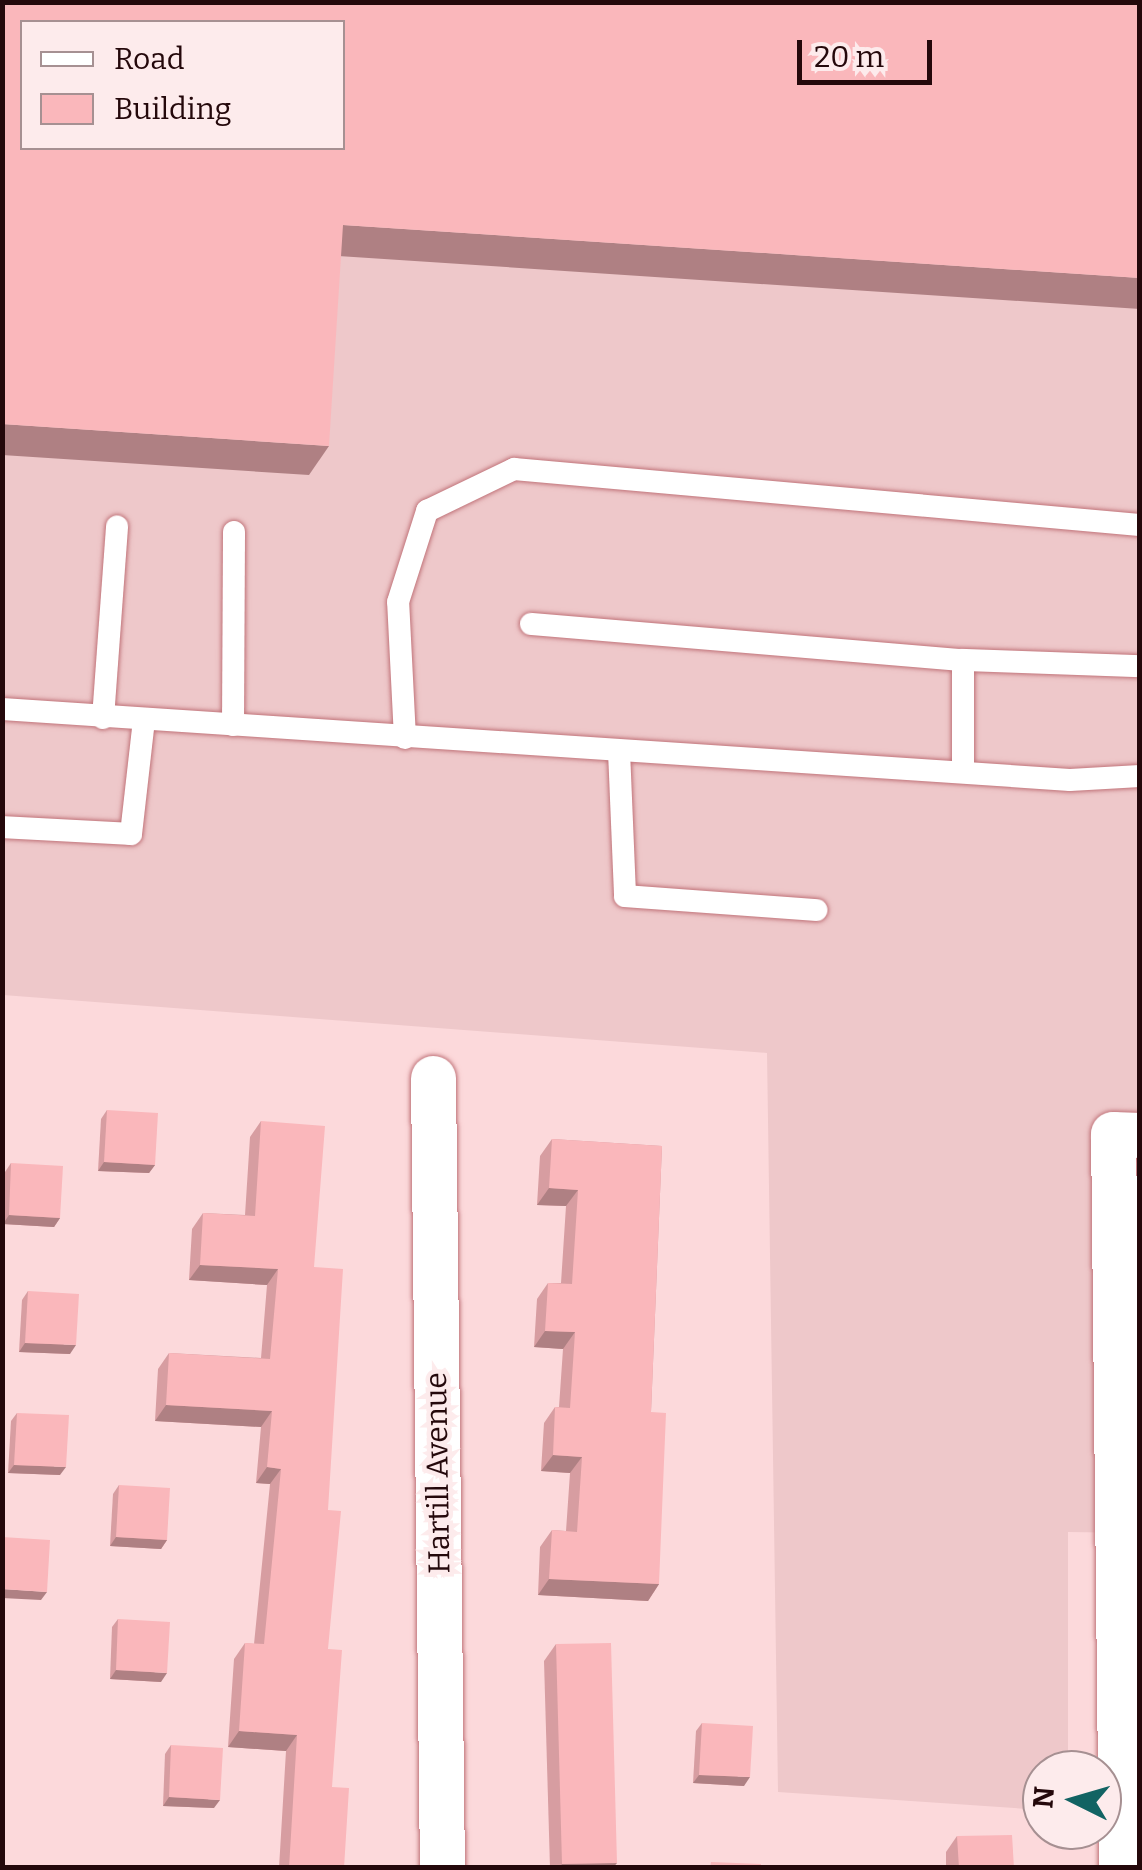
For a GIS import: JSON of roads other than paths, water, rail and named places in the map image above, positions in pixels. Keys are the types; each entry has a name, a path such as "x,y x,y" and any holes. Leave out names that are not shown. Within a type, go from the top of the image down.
{"street":[{"name":"Hartill Avenue","path":"434,1078 442,1868"},
{"path":"1120,1868 1126,1134"}],"lane":[{"path":"404,738 398,602 427,511 514,469 1140,525"},
{"path":"104,718 117,527"},
{"path":"233,724 234,532"},
{"path":"531,624 963,660 1137,666"},
{"path":"963,660 963,772"},
{"path":"2,709 963,772 1140,776"},
{"path":"2,827 131,834 144,720"},
{"path":"619,751 625,896 816,910"}]}
